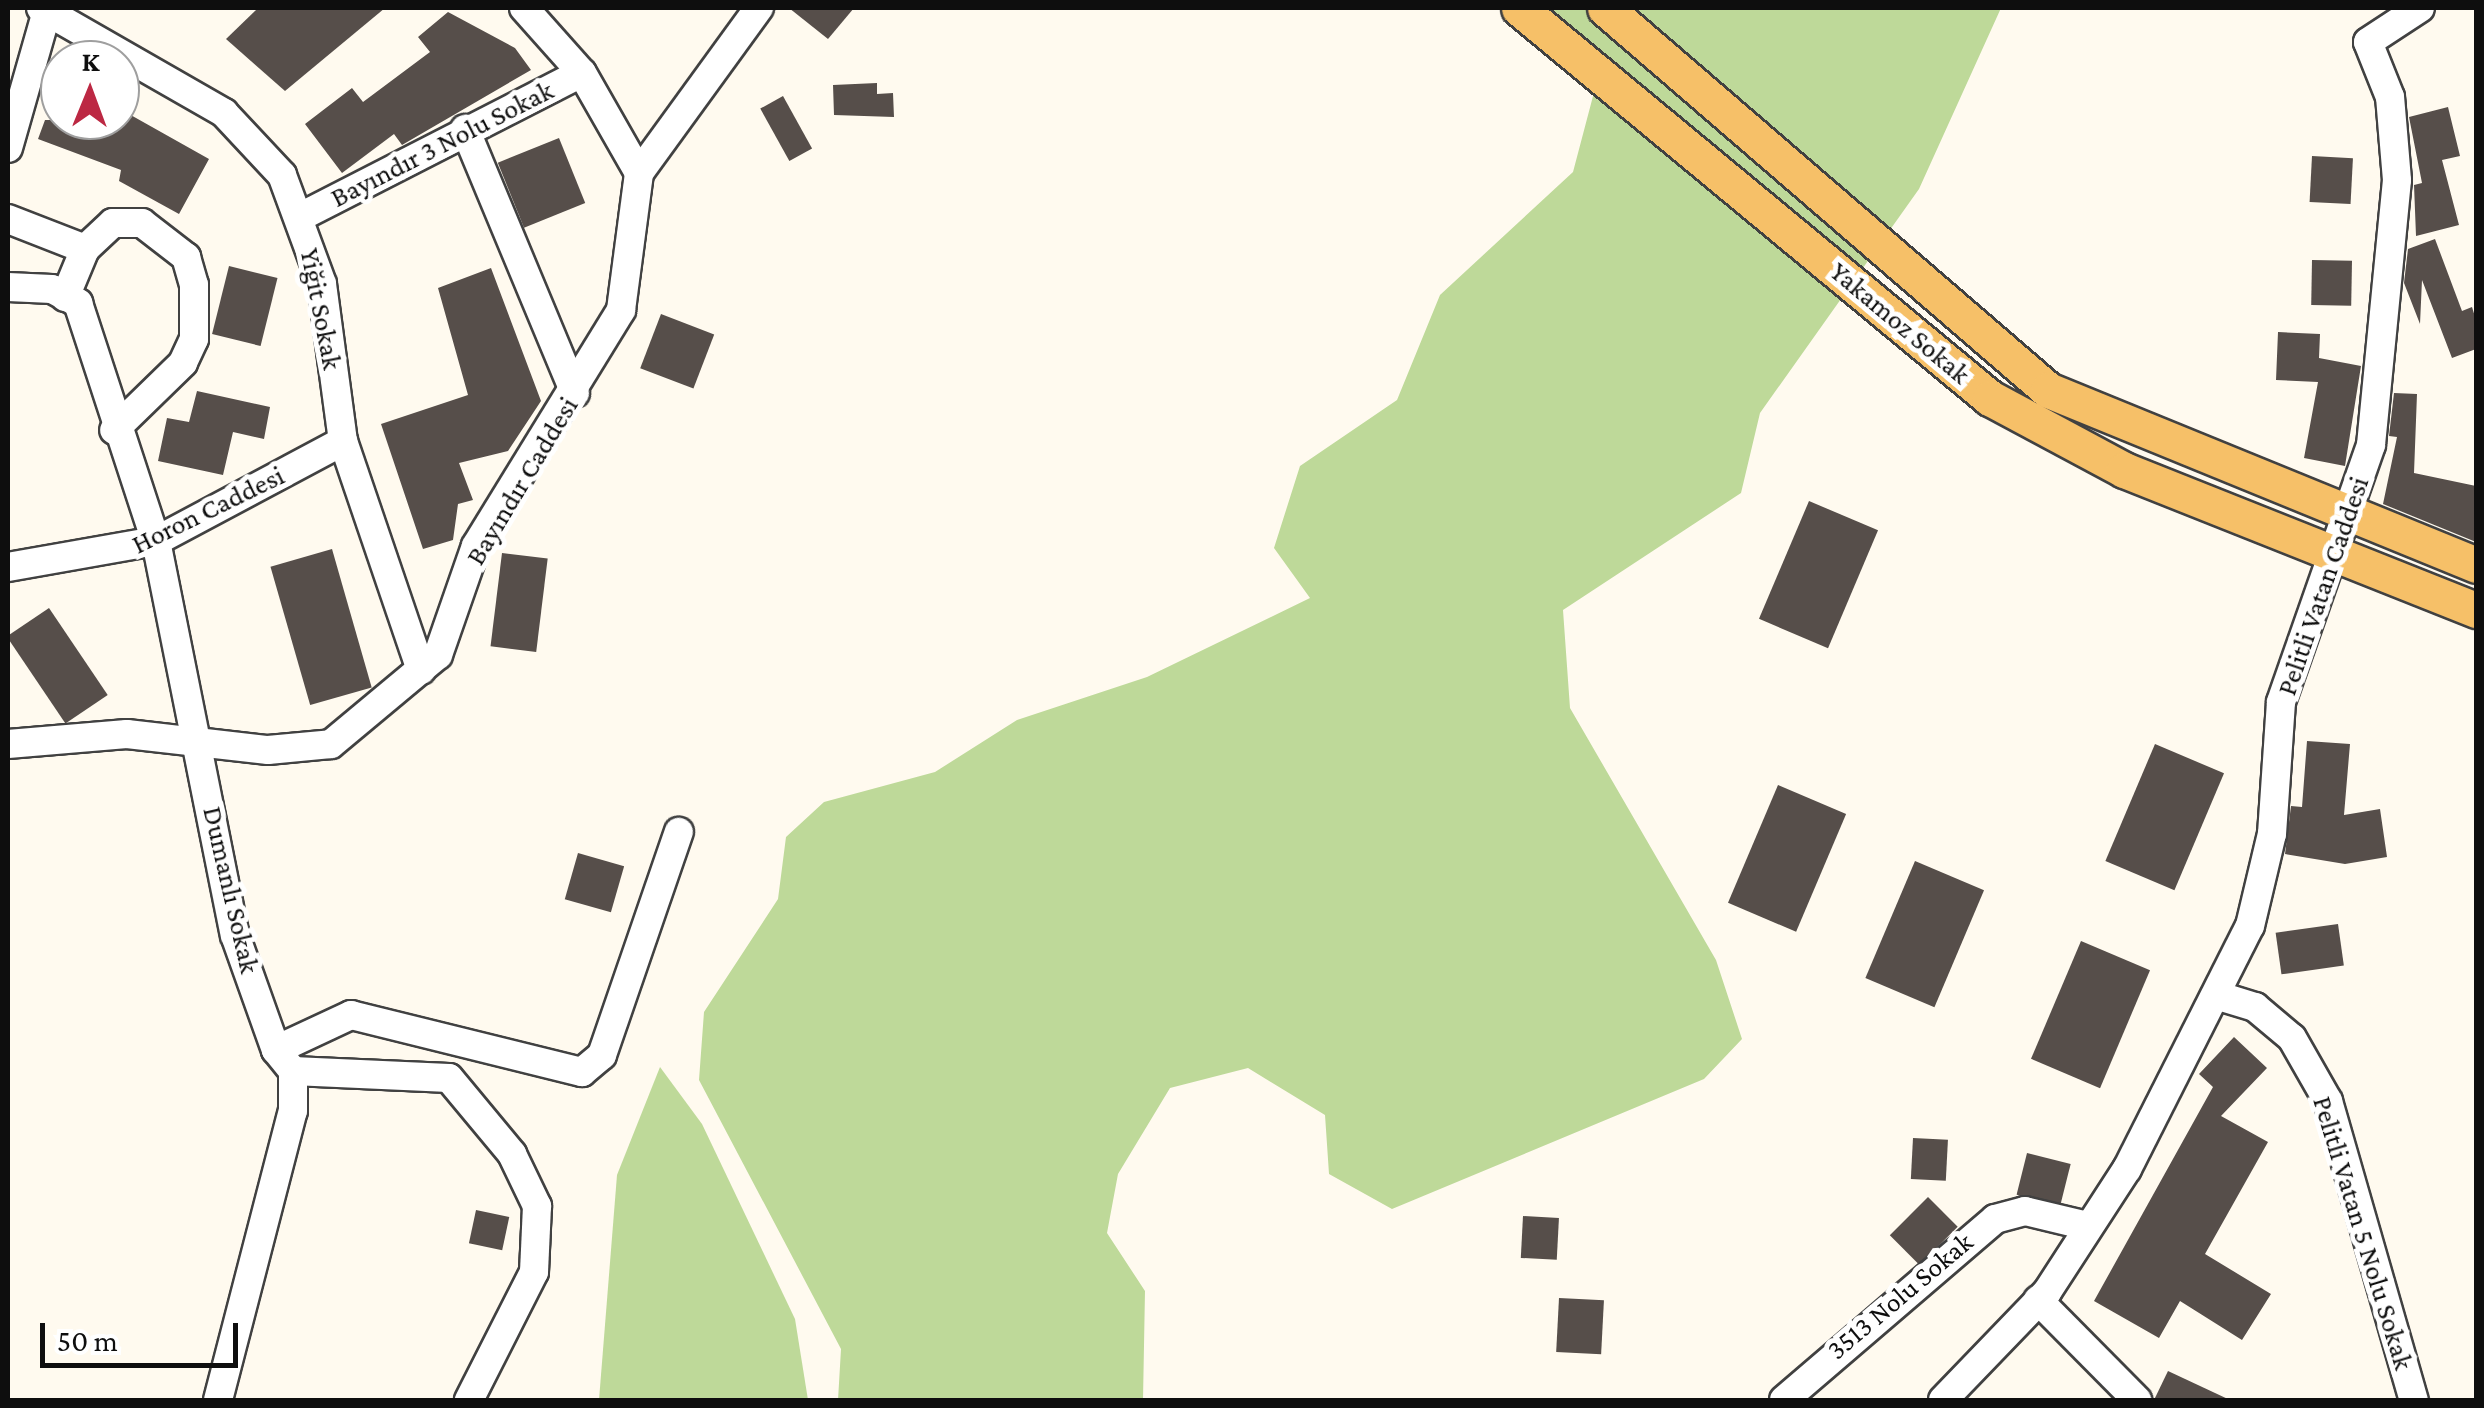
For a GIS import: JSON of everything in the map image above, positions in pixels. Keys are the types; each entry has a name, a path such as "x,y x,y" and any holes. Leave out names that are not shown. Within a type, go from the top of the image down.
{"main road":[{"name":"Yakamoz Sokak","path":"1519,8 1990,398 2124,470 2476,610"},
{"name":"Yakamoz Sokak","path":"1606,8 2048,390 2476,565"}],"street":[{"path":"524,8 582,72 639,173"},
{"name":"Bayındır Caddesi","path":"8,744 126,734 192,742 331,744 422,670 445,638 476,546 575,393 621,310 639,173 759,8"},
{"name":"Pelitli Vatan Caddesi","path":"1943,1400 2038,1300 2088,1226 2220,996 2250,926 2272,834 2281,702 2350,514 2370,445 2397,180 2390,98 2368,42 2420,8"},
{"path":"8,148 44,9"},
{"name":"Yiğit Sokak","path":"44,9 224,112 282,175 302,216 322,284 343,440 422,670"},
{"name":"Bayındır 3 Nolu Sokak","path":"302,216 464,129 582,72"},
{"path":"464,129 575,393"},
{"path":"8,219 84,249"},
{"path":"8,287 65,296 84,249 114,223 142,224 186,257 194,285 194,339 183,363 114,430"},
{"name":"Dumanlı Sokak","path":"65,296 78,303 114,430 156,541 192,742 235,935 284,1060"},
{"name":"Horon Caddesi","path":"8,567 156,541 343,440"},
{"path":"284,1060 351,1015 582,1072 602,1055 678,832"},
{"name":"Pelitli Vatan 5 Nolu Sokak","path":"2220,996 2255,1007 2292,1038 2328,1101 2414,1400"},
{"path":"218,1400 292,1112 284,1060"},
{"path":"284,1060 449,1078 512,1154 537,1206 534,1272 469,1400"},
{"name":"3513 Nolu Sokak","path":"1784,1400 1994,1219 2025,1211 2088,1226"},
{"path":"2038,1300 2137,1400"}],"green space":[{"path":"1531,8 2001,8 1919,189 1760,413 1741,493 1563,610 1570,708 1716,960 1742,1039 1704,1079 1392,1209 1329,1174 1325,1115 1248,1068 1170,1088 1118,1174 1107,1233 1145,1291 1143,1400 838,1400 841,1349 699,1080 704,1012 778,899 786,837 824,802 935,772 1017,720 1147,677 1310,598 1274,548 1300,466 1397,400 1440,295 1573,172 1597,81"},
{"path":"660,1067 702,1124 795,1319 808,1400 599,1400 617,1175"}],"building":[{"path":"258,8 385,8 285,91 226,39"},
{"path":"789,8 854,8 828,39"},
{"path":"448,12 515,48 531,70 402,145 394,134 342,173 305,124 352,88 363,102 430,52 418,37"},
{"path":"877,83 877,94 893,93 894,117 834,115 833,85"},
{"path":"783,96 812,148 789,161 760,109"},
{"path":"2448,107 2460,156 2442,160 2459,225 2416,236 2414,185 2422,183 2409,117"},
{"path":"140,120 209,159 179,214 119,181 121,170 41,140 140,140"},
{"path":"559,138 585,203 524,228 498,163"},
{"path":"2312,156 2353,158 2351,204 2310,202"},
{"path":"2435,239 2462,311 2472,307 2476,320 2476,349 2452,358 2422,280 2420,324 2404,283 2408,249"},
{"path":"2312,260 2352,261 2351,306 2311,305"},
{"path":"229,266 278,278 261,346 212,334"},
{"path":"491,268 541,401 508,451 459,463 473,500 458,504 453,540 423,549 381,424 468,395 438,288"},
{"path":"661,314 714,334 693,389 640,368"},
{"path":"2278,332 2320,334 2319,358 2361,366 2345,466 2304,458 2318,382 2276,380"},
{"path":"197,391 270,407 264,439 233,432 223,475 158,461 167,418 189,422"},
{"path":"2394,393 2417,394 2414,473 2476,486 2476,542 2383,504 2397,437 2389,436"},
{"path":"1809,501 1878,530 1828,648 1759,619"},
{"path":"332,549 372,687 310,705 270,567"},
{"path":"502,553 548,559 536,652 491,646"},
{"path":"49,608 108,695 65,724 8,638"},
{"path":"2307,741 2350,744 2344,815 2380,809 2387,857 2345,864 2285,854 2291,806 2302,807"},
{"path":"2155,744 2224,773 2174,890 2105,861"},
{"path":"1778,785 1846,814 1796,932 1728,903"},
{"path":"578,853 624,866 611,912 565,899"},
{"path":"1915,861 1984,890 1934,1007 1865,978"},
{"path":"2338,924 2344,966 2281,974 2276,933"},
{"path":"2081,941 2150,970 2100,1088 2031,1059"},
{"path":"2234,1037 2267,1068 2221,1116 2268,1142 2205,1254 2271,1294 2242,1340 2180,1301 2159,1338 2094,1301 2213,1087 2199,1074"},
{"path":"1913,1138 1948,1140 1946,1181 1911,1179"},
{"path":"2027,1153 2071,1164 2060,1206 2017,1195"},
{"path":"1928,1197 1958,1227 1920,1265 1890,1235"},
{"path":"476,1210 509,1217 502,1250 469,1243"},
{"path":"1523,1216 1559,1218 1557,1260 1521,1258"},
{"path":"1559,1298 1604,1300 1601,1354 1556,1352"},
{"path":"2168,1371 2230,1400 2154,1400"}]}
